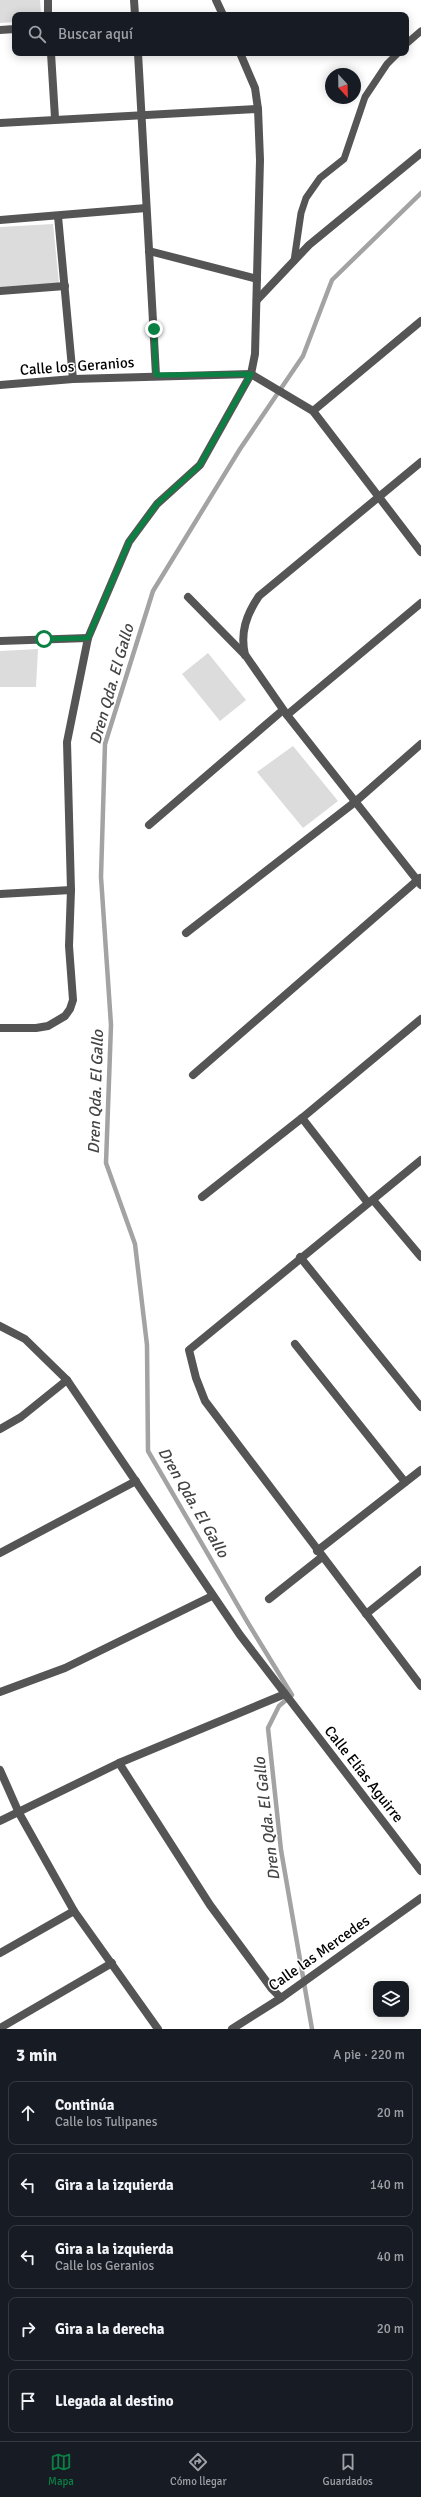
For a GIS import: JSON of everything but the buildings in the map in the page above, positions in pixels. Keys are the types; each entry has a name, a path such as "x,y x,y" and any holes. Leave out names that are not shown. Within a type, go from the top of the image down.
{"street":[{"path":"48,0 48,12"},
{"path":"134,0 135,12"},
{"path":"216,0 222,12"},
{"path":"0,30 12,29"},
{"path":"51,56 55,118"},
{"path":"138,56 156,375"},
{"path":"0,1028 36,1028 57,1022 65,1016 73,1000 70,946 71,890 67,742 88,638 129,542 157,504 200,465 251,374 255,354 260,160 258,109 255,88 241,56"},
{"path":"0,123 55,118 258,109"},
{"path":"257,300 309,245 421,153"},
{"path":"0,220 146,208"},
{"path":"58,216 73,379"},
{"path":"149,251 257,279"},
{"path":"0,291 65,286"},
{"path":"313,411 421,321"},
{"path":"251,374 313,411 421,552"},
{"name":"Calle los Geranios","path":"0,385 73,379 156,375 251,374"},
{"path":"246,656 242,640 250,610 259,596 421,462"},
{"path":"188,597 246,656 285,713 420,881 193,1075"},
{"path":"149,825 421,603"},
{"path":"0,640 88,638"},
{"path":"186,933 355,802 421,744"},
{"path":"0,894 71,890"},
{"path":"202,1197 302,1118 421,1019"},
{"path":"302,1118 370,1201 421,1257"},
{"path":"421,1160 189,1350 196,1378 205,1401 421,1686"},
{"path":"300,1258 421,1407"},
{"name":"Calle Elías Aguirre","path":"0,1326 25,1339 67,1380 212,1596 421,1871"},
{"path":"295,1344 405,1482"},
{"path":"0,1429 21,1417 67,1380"},
{"path":"269,1599 320,1554 421,1470"},
{"path":"0,1553 136,1481"},
{"path":"366,1614 421,1570"},
{"path":"0,1692 66,1668 212,1596"},
{"path":"0,1821 119,1763 285,1694"},
{"path":"119,1763 210,1905 272,1989 281,1998"},
{"path":"0,1770 19,1813 74,1911 158,2029"},
{"name":"Calle las Mercedes","path":"232,2029 281,1998 421,1898"},
{"path":"0,1952 74,1911"},
{"path":"0,2028 112,1963"}],"lane":[{"path":"409,41 421,31"},
{"path":"294,261 301,213 306,198 320,178 344,159 365,98 387,64 395,56"}],"shaded area":[{"path":"0,0 40,0 41,12 12,12 12,22 0,23"},
{"path":"53,224 59,283 0,288 0,227"},
{"path":"38,649 36,687 0,687 0,651"},
{"path":"208,653 246,700 220,721 182,674"},
{"path":"293,746 338,801 303,828 257,772"}],"waterway":[{"name":"Dren Qda. El Gallo","path":"312,2029 281,1850 268,1728 279,1706 292,1695 248,1623 148,1451 147,1345 135,1244 106,1163 111,1025 101,877 105,744 153,591 240,449 303,356 332,280 421,193"}],"route":[{"path":"44,639 88,638 129,542 157,504 200,465 251,374 156,375 154,329"}]}
